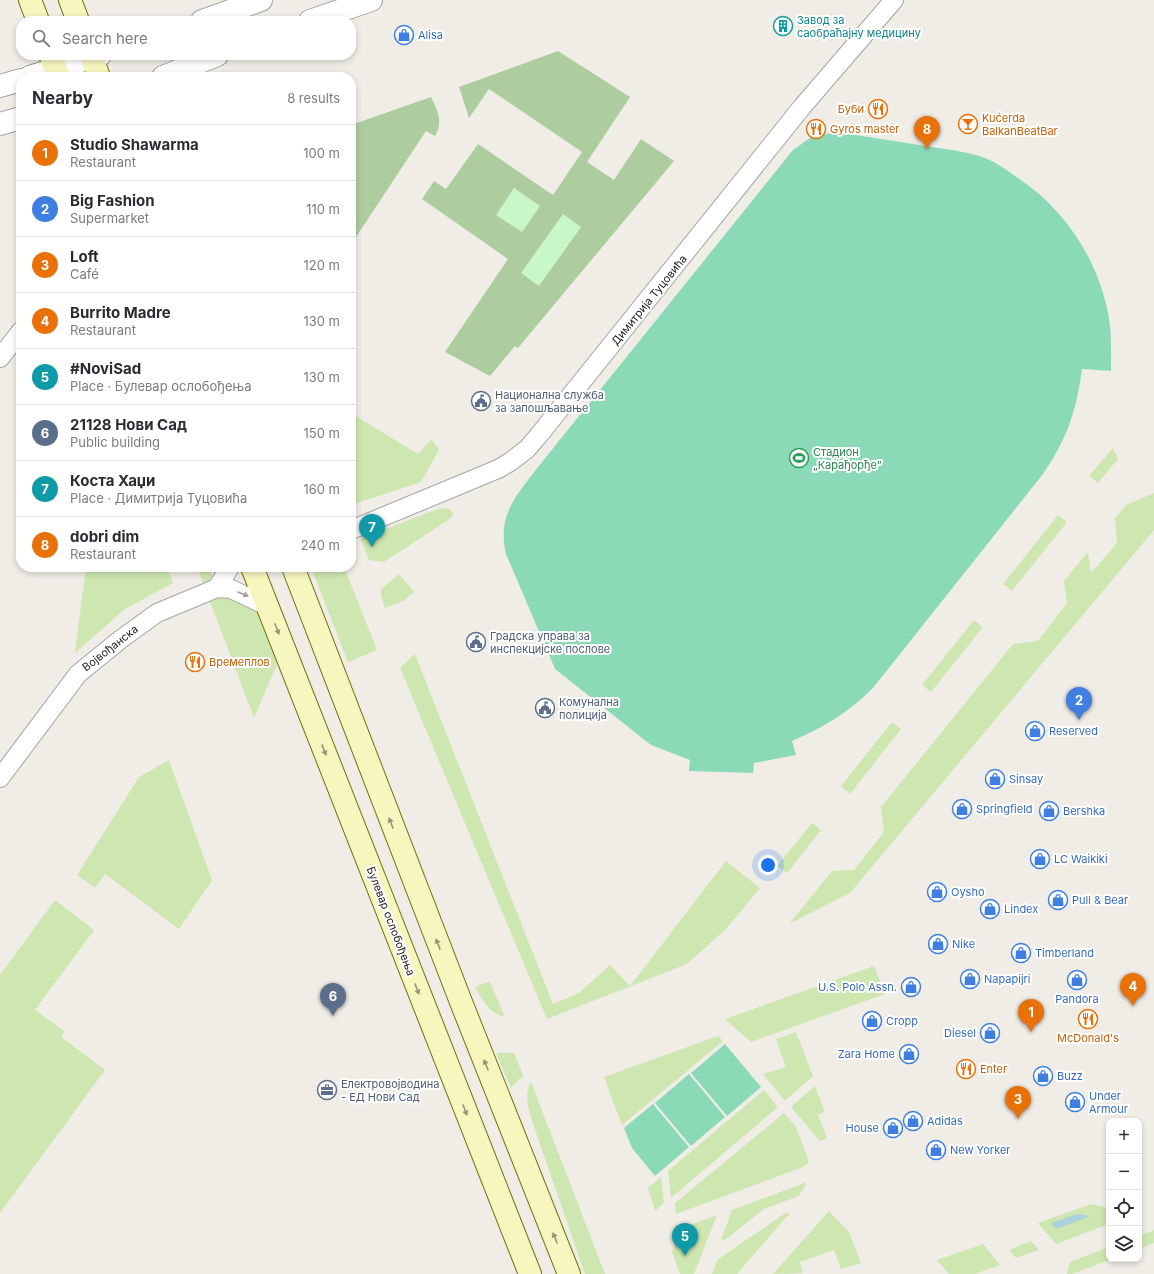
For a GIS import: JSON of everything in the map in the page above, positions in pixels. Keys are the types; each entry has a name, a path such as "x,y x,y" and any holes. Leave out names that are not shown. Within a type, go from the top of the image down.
{"main road":[{"path":"30,0 36,16"},
{"path":"70,0 76,16"},
{"name":"Булевар ослобођења","path":"254,572 530,1274"},
{"path":"295,572 461,1002 569,1274"}],"street":[{"path":"216,16 261,0"},
{"path":"325,16 371,0"},
{"name":"Димитрија Туцовића","path":"356,528 498,469 527,449 575,392 802,107 894,0"},
{"path":"175,72 205,60"},
{"path":"42,72 55,67 95,61"},
{"path":"0,86 16,81"},
{"path":"0,124 16,119"},
{"path":"0,358 16,337"},
{"path":"227,572 216,588 231,589 267,606"},
{"name":"Војвођанска","path":"0,778 78,674 97,657 158,613 216,588"}],"green space":[{"path":"558,51 630,97 587,162 614,180 641,139 674,161 518,348 515,346 490,376 445,352 508,259 422,199 434,181 446,189 478,144 553,195 582,152 489,89 469,118 459,87"},
{"path":"431,97 439,116 438,131 435,136 426,131 356,237 356,123"},
{"name":"Стадион „Карађорђе”","path":"831,133 841,133 955,150 978,156 998,164 1034,190 1063,218 1075,234 1085,251 1102,288 1110,324 1111,371 1082,369 1077,398 1070,424 1052,461 873,688 835,719 792,741 796,755 754,763 753,773 689,771 690,760 651,745 555,669 506,554 504,528 506,517 522,487 793,150 810,138"},
{"path":"514,188 540,206 522,232 496,215"},
{"path":"563,214 581,227 539,286 521,273"},
{"path":"356,416 418,454 431,439 439,450 421,482 356,503"},
{"path":"1113,448 1118,459 1098,483 1089,476"},
{"path":"1154,493 1154,530 850,893 789,924 832,871 854,870 884,832 881,807 1013,644 1038,641 1067,603 1064,581 1088,552 1091,573 1117,543 1115,518 1126,505"},
{"path":"440,508 449,509 454,514 451,518 384,562 369,560 360,539"},
{"path":"1058,515 1067,522 1012,591 1003,584"},
{"path":"85,572 169,572 173,583 125,609 75,653"},
{"path":"199,572 211,572 217,588 247,595 284,648 254,718"},
{"path":"314,572 346,572 377,650 348,662 314,575"},
{"path":"399,574 414,592 403,601 385,608 381,595 381,589"},
{"path":"974,620 983,627 931,692 922,685"},
{"path":"415,654 553,1004 579,993 610,965 630,986 726,861 760,888 727,928 687,964 547,1019 400,668"},
{"path":"892,722 901,729 850,794 841,786"},
{"path":"169,760 212,880 179,929 105,874 95,888 77,875 139,777"},
{"path":"812,823 821,830 787,873 777,866"},
{"path":"55,900 94,930 35,1010 65,1032 61,1037 105,1070 0,1213 0,975"},
{"path":"874,966 885,994 751,1042 725,1019"},
{"path":"490,981 505,1017 495,1013 484,1002 475,987"},
{"path":"796,1032 813,1076 785,1101 763,1074 786,1067 776,1039"},
{"path":"718,1036 723,1041 622,1125 604,1077"},
{"path":"725,1044 761,1087 727,1116 691,1073"},
{"path":"496,1053 514,1053 524,1077 519,1079 511,1088"},
{"path":"689,1074 725,1117 691,1146 655,1103"},
{"path":"531,1082 605,1274 585,1274 531,1118 527,1095"},
{"path":"815,1086 825,1112 818,1115 827,1138 820,1141 791,1107"},
{"path":"764,1090 778,1107 671,1198 668,1171"},
{"path":"653,1104 689,1147 655,1176 632,1148 624,1128"},
{"path":"784,1113 796,1127 809,1162 803,1167 676,1214 675,1203"},
{"path":"661,1177 664,1203 655,1211 648,1188"},
{"path":"807,1182 799,1196 764,1209 725,1240 721,1240 732,1210"},
{"path":"1091,1204 1106,1207 1106,1225 1056,1244 1038,1223"},
{"path":"829,1211 849,1232 861,1263 841,1269 834,1250 800,1262 803,1273 773,1274"},
{"path":"787,1212 789,1214 737,1274 712,1274 717,1260"},
{"path":"717,1215 694,1274 680,1274 672,1252 682,1228"},
{"path":"1154,1230 1154,1243 1142,1248 1142,1235"},
{"path":"1031,1241 1039,1250 1016,1258 1009,1250"},
{"path":"983,1244 1000,1265 975,1274 949,1274 937,1260"},
{"path":"1106,1248 1106,1261 1072,1274 1067,1274 1070,1262"}],"water":[{"path":"1077,1214 1091,1216 1056,1229 1051,1223"}],"place":[{"name":"Завод за саобраћајну медицину","path":"783,26"},
{"name":"Alisa","path":"404,35"},
{"name":"Буби","path":"878,109"},
{"name":"Kućerda BalkanBeatBar","path":"968,124"},
{"name":"Gyros master","path":"816,129"},
{"name":"dobri dim","path":"927,149"},
{"name":"Национална служба за запошљавање","path":"481,401"},
{"name":"Стадион „Карађорђе”","path":"799,458"},
{"name":"Коста Хаџи","path":"372,547"},
{"name":"Градска управа за инспекцијске послове","path":"476,642"},
{"name":"Времеплов","path":"195,662"},
{"name":"Комунална полиција","path":"545,708"},
{"name":"Big Fashion","path":"1079,720"},
{"name":"Reserved","path":"1035,731"},
{"name":"Sinsay","path":"995,779"},
{"name":"Springfield","path":"962,809"},
{"name":"Bershka","path":"1049,811"},
{"name":"LC Waikiki","path":"1040,859"},
{"name":"Oysho","path":"937,892"},
{"name":"Pull & Bear","path":"1058,900"},
{"name":"Lindex","path":"990,909"},
{"name":"Nike","path":"938,944"},
{"name":"Timberland","path":"1021,953"},
{"name":"Napapijri","path":"970,979"},
{"name":"Pandora","path":"1077,980"},
{"name":"U.S. Polo Assn.","path":"911,987"},
{"name":"Burrito Madre","path":"1133,1006"},
{"name":"21128 Нови Сад","path":"333,1016"},
{"name":"McDonald's","path":"1088,1019"},
{"name":"Cropp","path":"872,1021"},
{"name":"Studio Shawarma","path":"1031,1032"},
{"name":"Diesel","path":"990,1033"},
{"name":"Zara Home","path":"909,1054"},
{"name":"Enter","path":"966,1069"},
{"name":"Buzz","path":"1043,1076"},
{"name":"Електровојводина - ЕД Нови Сад","path":"327,1090"},
{"name":"Under Armour","path":"1075,1102"},
{"name":"Loft","path":"1018,1119"},
{"name":"Adidas","path":"913,1121"},
{"name":"House","path":"893,1128"},
{"name":"New Yorker","path":"936,1150"},
{"name":"#NoviSad","path":"685,1256"}]}
